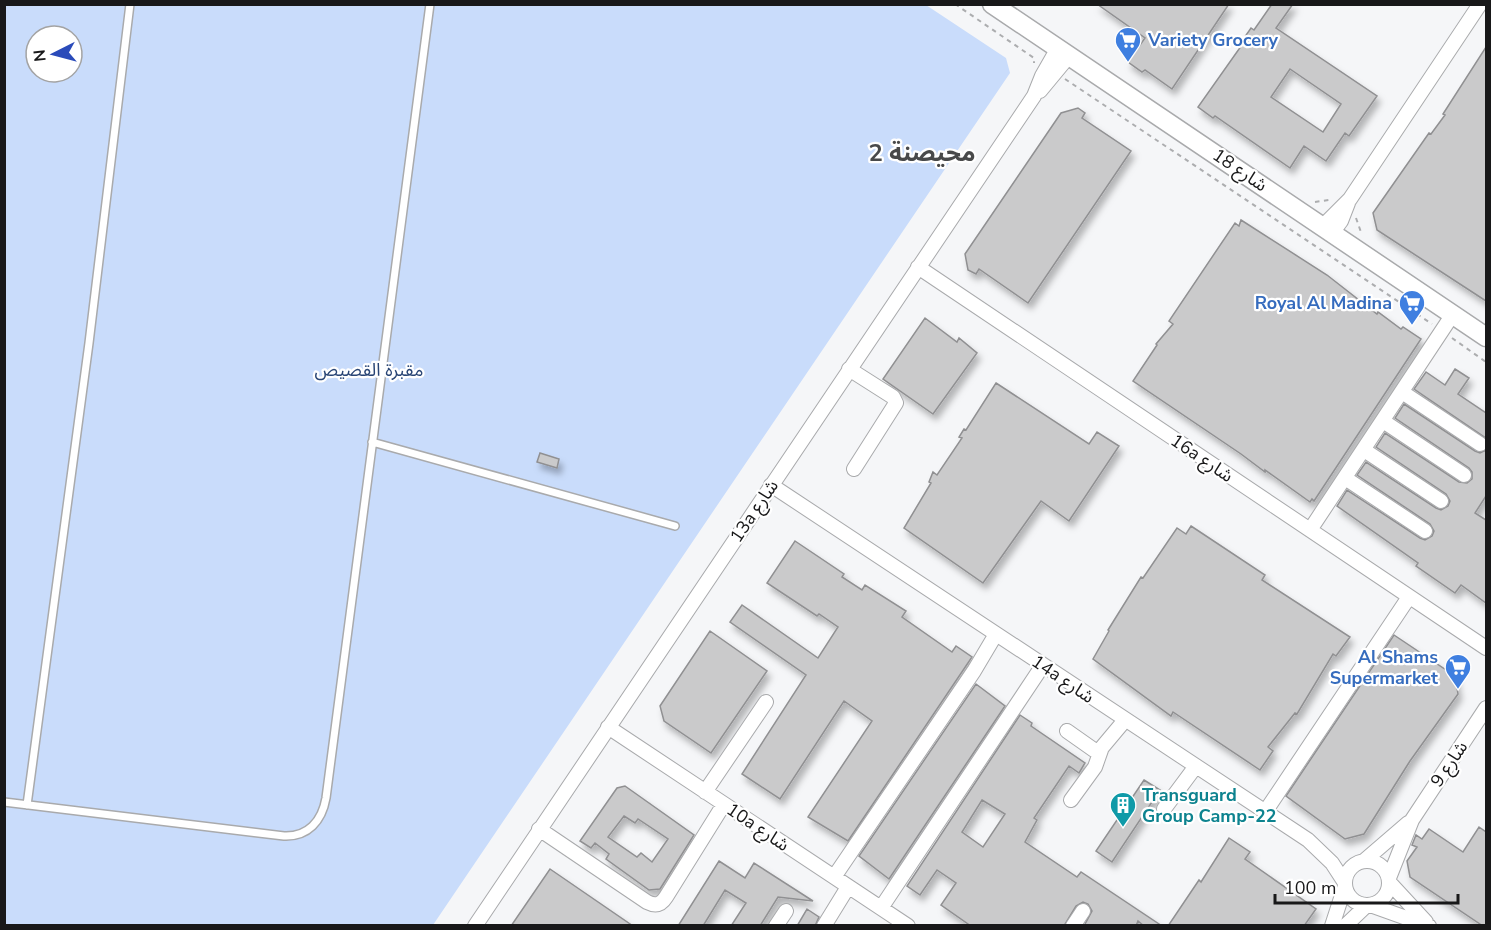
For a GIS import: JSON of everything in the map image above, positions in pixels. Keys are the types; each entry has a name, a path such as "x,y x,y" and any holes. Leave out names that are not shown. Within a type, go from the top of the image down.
{"street":[{"name":"شارع 18","path":"992,4 1486,337"},
{"path":"1328,230 1343,217 1350,199 1480,4"},
{"name":"13a شارع","path":"475,926 1036,90 1044,88 1064,52"},
{"name":"16a شارع","path":"918,267 1486,648"},
{"path":"1310,530 1453,314"},
{"path":"849,369 893,397 896,403 854,469"},
{"path":"1402,392 1480,444"},
{"path":"1383,421 1464,475"},
{"path":"1364,450 1441,501"},
{"path":"1345,478 1425,531"},
{"name":"14a شارع","path":"771,485 1316,846 1332,863 1345,885"},
{"path":"1265,812 1409,597"},
{"path":"834,878 974,671 996,634"},
{"path":"881,908 1043,665"},
{"path":"705,792 766,702"},
{"name":"شارع 9","path":"1389,880 1412,819 1486,708"},
{"path":"1071,800 1095,767 1101,750 1125,720"},
{"name":"10a شارع","path":"608,727 908,926"},
{"path":"1067,731 1094,750 1101,750"},
{"path":"1164,809 1196,766"},
{"path":"539,829 647,902 655,904 663,901 724,804"},
{"name":"شارع 9","path":"1365,861 1412,819"},
{"path":"1332,926 1346,875 1350,868 1365,861 1382,866 1389,880 1428,925"},
{"path":"1345,926 1368,905 1377,903 1384,897 1389,880"},
{"path":"1345,885 1351,898 1357,903 1428,925"},
{"path":"824,926 848,887"},
{"path":"776,926 786,911"},
{"path":"1073,926 1083,911"}],"lane":[{"path":"27,805 89,343 130,4"},
{"path":"4,801 284,836 298,835 315,824 324,806 430,4"},
{"path":"372,442 675,526"}],"path":[{"path":"955,4 1035,58 1033,79 1036,90"},
{"path":"1064,78 1486,362"},
{"path":"1307,197 1316,203 1326,202 1343,193 1350,199 1362,235"}],"green space":[{"name":"مقبرة القصيص","path":"5,5 926,5 1006,58 1010,73 433,925 5,926"}],"building":[{"path":"1097,4 1229,4 1172,89 1145,70 1142,72 1128,62 1145,38"},
{"path":"1272,4 1293,4 1276,28 1377,96 1349,136 1345,133 1326,161 1304,146 1290,168 1215,116 1213,118 1198,107 1244,42 1242,41 1251,28 1254,30","holes":["1290,69 1341,104 1323,132 1271,97"]},
{"path":"1486,47 1486,301 1377,230 1373,213 1429,133 1431,134 1445,115 1443,114"},
{"path":"1078,108 1085,113 1082,118 1131,151 1028,303 979,269 976,274 968,270 965,254 1061,113"},
{"path":"1241,220 1327,275 1377,314 1378,312 1401,329 1403,327 1421,339 1314,501 1312,499 1310,502 1133,381 1156,344 1173,324 1169,321 1235,223 1239,226"},
{"path":"925,318 957,342 959,338 977,353 933,414 883,379"},
{"path":"1455,369 1469,378 1458,394 1486,413 1486,438 1414,389 1426,372 1445,385"},
{"path":"996,383 1089,444 1097,432 1119,446 1069,521 1041,501 983,583 904,528 931,483 929,482 933,472 937,475 962,438 959,437 964,429 966,430"},
{"path":"1404,404 1475,451 1480,453 1486,450 1486,496 1475,513 1486,520 1486,603 1461,585 1455,593 1416,566 1418,563 1337,506 1347,490 1420,538 1425,540 1432,536 1434,531 1430,524 1357,475 1366,462 1436,508 1441,510 1448,506 1450,501 1446,494 1376,447 1385,433 1459,482 1467,483 1472,479 1472,472 1469,468 1395,418"},
{"path":"540,453 559,459 557,468 537,462"},
{"path":"1191,526 1265,575 1262,580 1350,637 1336,656 1333,654 1297,714 1295,713 1268,747 1273,751 1260,770 1173,712 1171,716 1093,659 1141,577 1143,578 1177,528 1186,534"},
{"path":"795,541 844,574 842,577 862,590 865,585 906,611 902,617 952,652 956,646 972,657 848,841 808,817 872,721 844,701 780,799 742,774 806,675 730,622 742,605 818,658 838,627 767,583"},
{"path":"710,631 767,671 711,753 664,721 660,706"},
{"path":"1394,635 1455,676 1458,694 1410,761 1364,834 1345,839 1286,796"},
{"path":"976,684 1005,706 889,879 859,856"},
{"path":"1020,715 1032,723 1031,726 1085,763 1079,773 1069,766 1034,818 1037,820 1025,842 1077,877 1081,872 1162,926 1144,926 1138,921 1136,926 1084,926 1092,911 1088,904 1083,902 1076,906 1064,926 971,926 941,905 956,883 937,870 920,895 907,886","holes":["982,800 1005,814 983,847 962,832"]},
{"name":"Transguard Group Camp-22","path":"1144,780 1160,790 1112,862 1096,851"},
{"path":"625,786 694,835 660,889 649,890 606,859 609,854 595,843 591,848 580,841 617,788","holes":["624,816 635,823 638,819 668,839 652,862 641,853 637,857 608,837"]},
{"path":"1479,827 1486,832 1486,926 1410,877 1407,861 1417,847 1412,845 1416,835 1422,839 1429,829 1463,852"},
{"path":"1229,838 1250,852 1245,859 1316,909 1304,926 1168,926 1199,880 1201,882"},
{"path":"719,861 745,878 754,863 813,901 778,897 760,926 731,926 746,903 725,890 703,926 678,926"},
{"path":"550,869 633,926 511,926"},
{"path":"807,909 819,917 815,926 797,926"}],"place":[{"name":"Variety Grocery","path":"1128,63"},
{"name":"Royal Al Madina","path":"1412,326"},
{"name":"Al Shams Supermarket","path":"1458,690"},
{"name":"Transguard Group Camp-22","path":"1123,828"}],"district":[{"name":"محيصنة 2","path":"922,153"}]}
